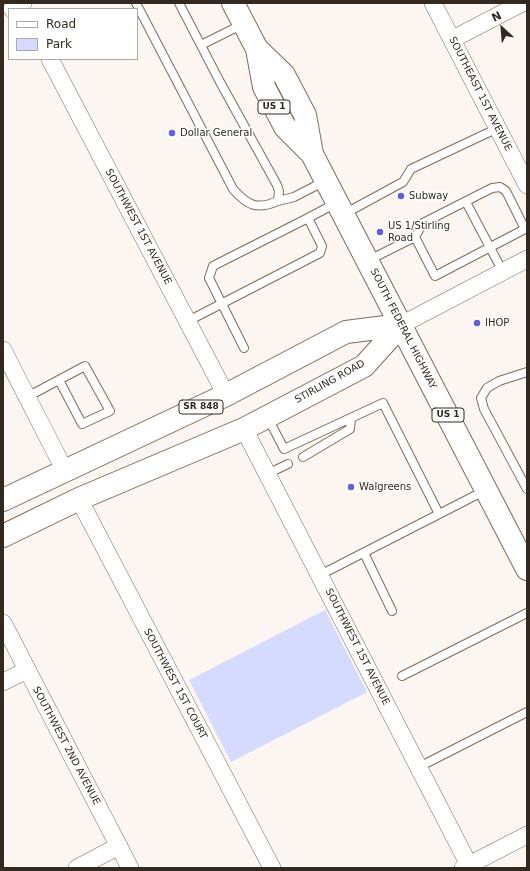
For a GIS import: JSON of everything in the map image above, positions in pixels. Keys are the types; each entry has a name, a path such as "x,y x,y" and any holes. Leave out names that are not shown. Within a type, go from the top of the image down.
{"main road":[{"name":"SOUTH FEDERAL HIGHWAY","path":"234,3 257,49 264,87 285,127 312,154 527,569"},
{"name":"SR 848","path":"3,500 226,395 346,332 401,325"},
{"name":"STIRLING ROAD","path":"3,536 79,499 244,429 364,366 401,325"}],"street":[{"name":"SOUTHEAST 1ST AVENUE","path":"433,3 527,185"},
{"path":"453,40 522,3"},
{"name":"SOUTHWEST 1ST AVENUE","path":"51,60 226,395"},
{"path":"401,325 527,259"},
{"path":"3,350 64,471"},
{"name":"SOUTHWEST 1ST AVENUE","path":"244,429 419,767 466,866"},
{"name":"SOUTHWEST 1ST COURT","path":"79,499 272,868"},
{"name":"SOUTHWEST 2ND AVENUE","path":"3,623 26,670 130,868"},
{"path":"3,682 26,670"},
{"path":"466,866 527,835"},
{"path":"77,868 119,846"}],"lane":[{"path":"136,3 233,190 243,200 256,205 266,206 294,197 326,181"},
{"path":"179,3 220,82 277,185 279,191 278,201"},
{"path":"201,45 244,23"},
{"path":"244,348 209,278 214,266 308,218 340,208 403,182 411,169 498,128"},
{"path":"368,261 415,237 423,223 492,188 500,187 506,191 525,229 435,276 415,237"},
{"path":"466,202 503,272"},
{"path":"188,321 320,253 322,246 308,218"},
{"path":"27,397 85,366 110,411 82,424 59,380"},
{"path":"527,372 499,381 488,388 481,398 484,409 527,489"},
{"path":"267,416 284,449 383,403 439,514"},
{"path":"303,457 350,429 351,418"},
{"path":"267,474 288,464"},
{"path":"320,575 486,490"},
{"path":"364,553 392,611"},
{"path":"402,676 527,613"},
{"path":"419,767 527,712"}],"green space":[{"path":"325,610 367,692 231,762 189,680"}],"place":[{"name":"Dollar General","path":"172,133"},
{"name":"Subway","path":"401,196"},
{"name":"US 1/Stirling Road","path":"380,232"},
{"name":"IHOP","path":"477,323"},
{"name":"Walgreens","path":"351,487"}]}
